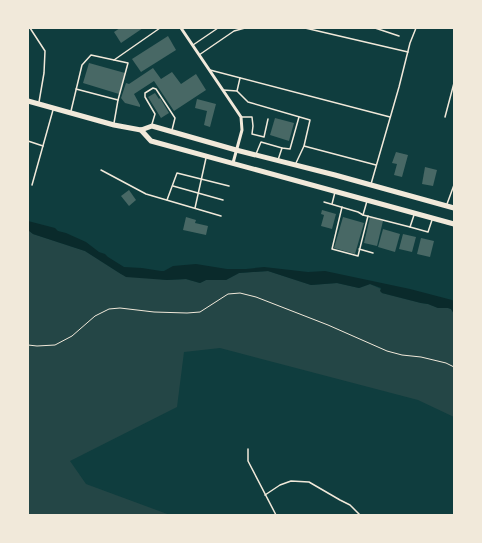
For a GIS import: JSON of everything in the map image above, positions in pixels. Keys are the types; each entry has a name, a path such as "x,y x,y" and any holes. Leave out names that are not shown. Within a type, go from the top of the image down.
{"main road":[{"path":"28,101 114,125 141,130 152,126 172,131 236,150 335,175 370,186 454,208"},
{"path":"141,130 151,141 454,224"}],"street":[{"path":"182,28 241,117 242,130 233,163"}],"lane":[{"path":"30,28 45,51 44,73 38,104"},
{"path":"114,60 160,28"},
{"path":"193,46 218,28"},
{"path":"200,55 234,31 245,28"},
{"path":"305,28 408,52"},
{"path":"375,28 400,36"},
{"path":"370,186 410,43 416,28"},
{"path":"71,113 82,65 91,55 128,63 118,100 114,125"},
{"path":"210,70 390,117"},
{"path":"237,91 240,78"},
{"path":"446,117 454,83"},
{"path":"152,126 155,114 145,97 145,93 153,88 156,89 175,118 172,131"},
{"path":"76,89 118,100"},
{"path":"223,90 237,91 248,102 310,120 304,146 295,165"},
{"path":"32,185 54,108"},
{"path":"255,155 261,142 282,148 290,148 299,116"},
{"path":"241,117 252,117 252,134 264,137 268,119"},
{"path":"28,141 43,146"},
{"path":"304,146 376,165"},
{"path":"278,161 282,148"},
{"path":"195,208 206,156"},
{"path":"101,170 146,194 221,216"},
{"path":"167,200 177,173 229,186"},
{"path":"447,206 454,185"},
{"path":"173,186 223,200"},
{"path":"332,204 335,191"},
{"path":"364,215 367,200"},
{"path":"324,202 364,215 428,232 432,218"},
{"path":"342,207 332,249 358,256 368,216"},
{"path":"410,227 414,213"},
{"path":"359,250 373,253"},
{"path":"248,449 248,461 276,515"},
{"path":"265,495 291,481 309,482 350,505 360,515"}],"path":[{"path":"28,345 55,345 72,336 96,316 109,309 120,308 154,312 200,312 228,294 240,293 256,297 328,325 387,351 402,355 421,357 446,363 454,367"}],"shaded area":[{"path":"28,221 55,228 58,231 86,242 99,252 105,254 124,267 164,271 173,266 196,264 227,269 264,267 308,272 325,271 410,289 452,300 454,301 454,314 451,309 448,308 438,308 428,304 382,293 380,291 381,288 370,284 359,288 337,283 311,285 268,271 239,273 226,280 206,280 200,283 186,279 167,280 126,277 85,251 33,234 28,230"},
{"path":"28,230 33,234 85,251 121,274 167,280 186,279 200,283 206,280 226,280 239,273 268,271 311,285 337,283 359,288 370,284 381,289 382,293 428,304 438,308 451,309 454,314 454,417 418,400 220,348 184,352 177,407 70,461 86,484 170,515 28,515"}],"building":[{"path":"120,28 143,28 121,43 114,32"},
{"path":"168,36 176,50 141,72 132,59"},
{"path":"89,63 125,73 119,94 83,83"},
{"path":"153,68 161,79 172,72 181,84 196,74 206,90 174,111 154,81 134,94 140,107 125,103 121,98 126,83 129,84"},
{"path":"155,93 159,99 160,98 169,113 161,118 148,97"},
{"path":"197,99 216,104 210,127 204,125 207,111 195,108"},
{"path":"275,118 294,123 289,141 270,135"},
{"path":"396,152 408,155 402,177 394,175 397,164 392,163"},
{"path":"425,167 437,170 433,186 422,184"},
{"path":"129,190 136,200 129,206 121,196"},
{"path":"322,210 336,214 332,229 321,226 324,215 321,214"},
{"path":"186,217 196,220 195,223 208,226 206,235 183,230"},
{"path":"343,217 364,223 355,254 334,248"},
{"path":"370,217 383,221 377,246 364,243"},
{"path":"383,229 400,234 395,252 378,247"},
{"path":"403,234 416,237 412,252 399,249"},
{"path":"421,238 434,241 430,257 417,254"}]}
